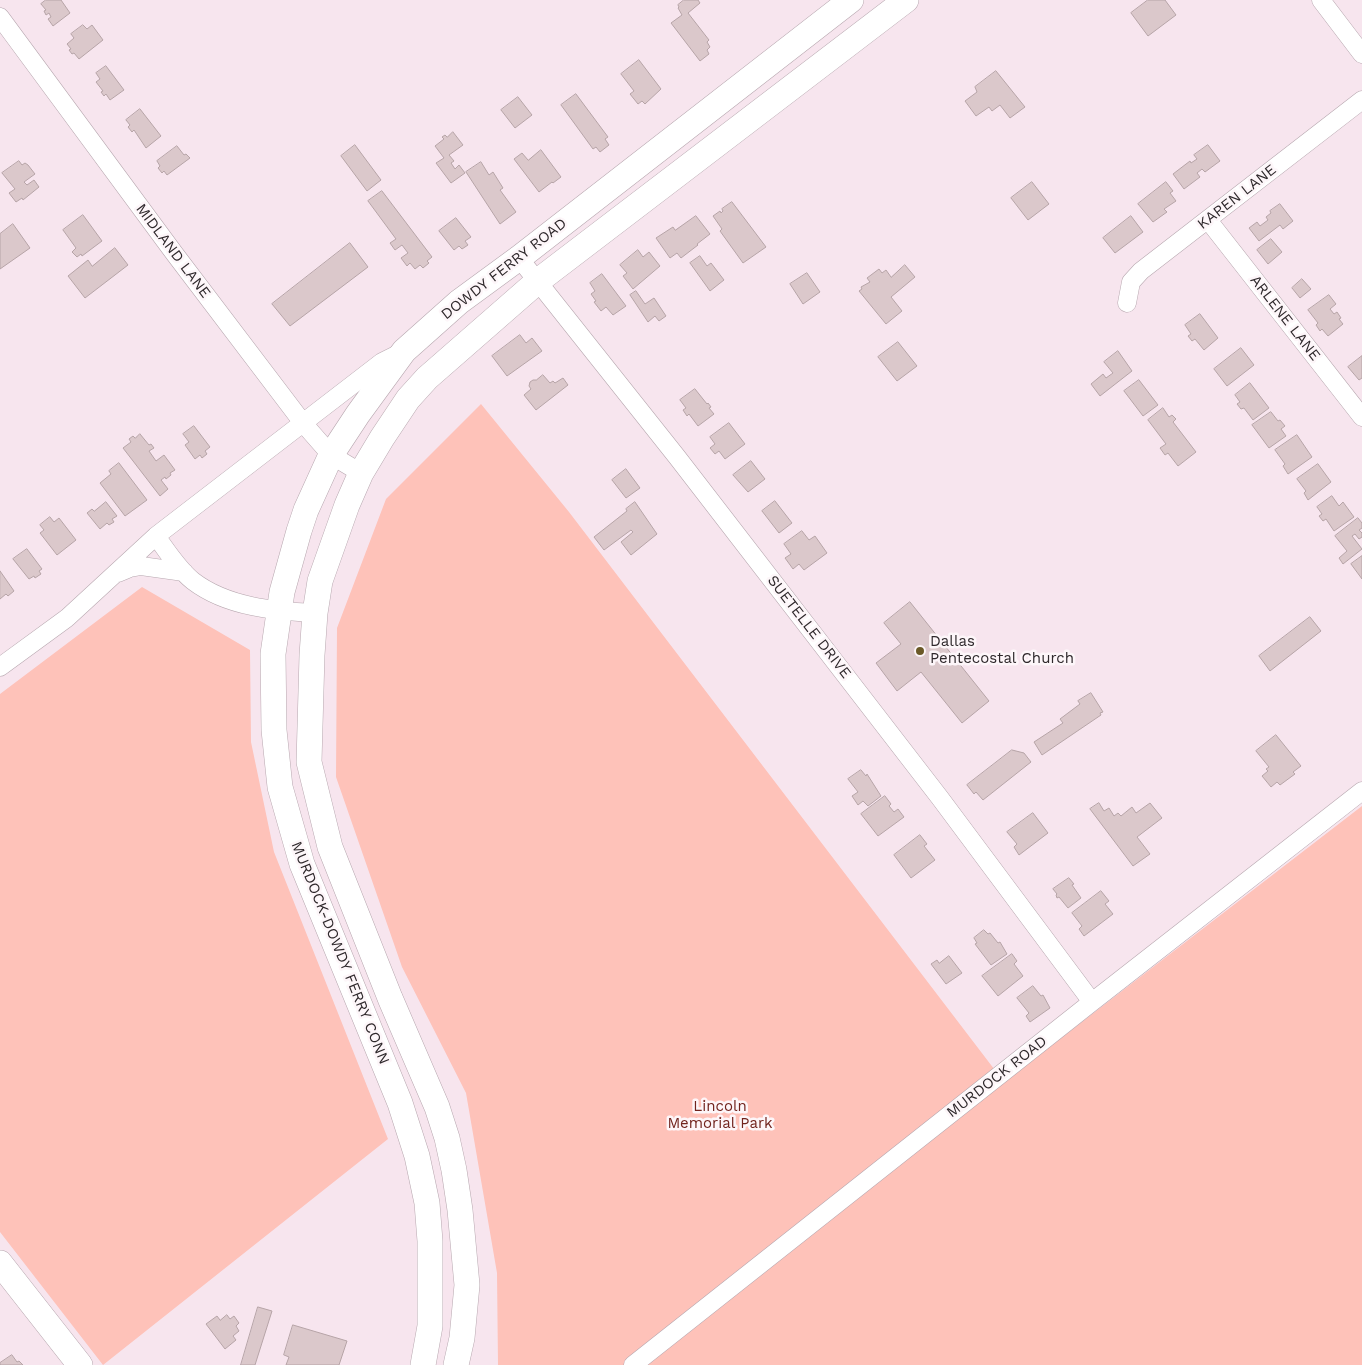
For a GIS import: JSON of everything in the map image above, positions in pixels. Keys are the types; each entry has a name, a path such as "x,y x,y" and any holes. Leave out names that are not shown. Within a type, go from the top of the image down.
{"main road":[{"name":"DOWDY FERRY ROAD","path":"404,351 459,302 519,258 851,0"},
{"name":"DOWDY FERRY ROAD","path":"361,473 408,399 427,378 538,281 895,3"},
{"name":"MURDOCK-DOWDY FERRY CONN","path":"404,351 358,414 332,455 306,510 282,592 273,654 273,686 274,730 280,787 302,864 400,1104 417,1156 427,1202 430,1241 430,1326 423,1365"},
{"name":"MURDOCK-DOWDY FERRY CONN","path":"361,473 347,505 320,581 315,613 312,655 309,762 330,847 381,977 437,1107 447,1138 460,1210 468,1285 462,1338 456,1365"},
{"path":"352,986 381,977"},
{"path":"0,1263 80,1365"}],"street":[{"path":"1321,0 1362,54"},
{"name":"MIDLAND LANE","path":"0,17 174,253 304,423 332,455 361,473"},
{"name":"KAREN LANE","path":"1127,303 1131,282 1140,271 1362,100"},
{"name":"ARLENE LANE","path":"1208,220 1362,417"},
{"name":"SUETELLE DRIVE","path":"519,258 677,457 940,798 1092,1002"},
{"name":"DOWDY FERRY ROAD","path":"0,667 67,618 156,536 382,362 404,351"},
{"path":"156,536 184,572 193,581 212,593 239,603 279,611 315,613"},
{"name":"DOWDY FERRY ROAD","path":"113,576 130,568 141,566 184,572"},
{"name":"MURDOCK ROAD","path":"633,1365 1362,791"}],"green space":[{"name":"Lincoln Memorial Park","path":"481,404 569,512 1004,1082 1362,806 1362,1365 498,1365 497,1273 466,1093 402,967 336,777 337,628 386,499"},
{"path":"142,587 250,650 251,742 274,852 388,1139 103,1365 0,1232 0,694"}],"building":[{"path":"46,0 61,0 70,13 53,26 48,19 51,17 49,13 46,15 44,11 46,10 41,4"},
{"path":"684,0 698,0 700,3 688,13 709,40 707,42 710,47 707,50 709,54 700,61 671,23 682,15 678,5"},
{"path":"1148,0 1165,0 1176,15 1148,36 1131,13"},
{"path":"83,25 87,29 92,25 103,40 79,59 74,53 72,54 67,44 74,38 71,34"},
{"path":"639,60 661,89 645,104 642,101 638,104 630,94 634,91 621,74"},
{"path":"106,66 124,90 110,100 106,94 104,96 101,92 103,91 96,82 100,79 96,73"},
{"path":"996,71 1025,107 1010,118 1000,105 992,111 989,107 976,116 965,101 977,92 975,87"},
{"path":"576,94 608,137 605,139 609,145 600,152 596,147 593,149 561,105"},
{"path":"518,97 532,115 515,128 501,110"},
{"path":"140,109 161,136 146,148 134,130 132,132 128,127 130,125 126,120"},
{"path":"453,132 463,145 449,155 454,161 451,163 455,169 459,165 465,173 451,183 436,163 444,158 435,146 444,139 442,137 445,135 447,137"},
{"path":"355,145 381,180 367,191 341,156"},
{"path":"1208,145 1220,161 1205,172 1202,169 1197,173 1200,177 1184,189 1173,174 1190,161 1191,163 1197,159 1194,155"},
{"path":"177,146 184,155 186,154 190,158 167,175 164,171 162,173 158,168 160,166 157,161"},
{"path":"541,150 561,177 539,192 514,159 522,153 528,160"},
{"path":"19,161 22,165 25,163 28,165 35,174 24,182 27,185 34,180 39,187 23,200 22,198 16,202 9,193 15,189 2,173"},
{"path":"481,162 489,175 493,172 503,188 500,190 516,212 500,224 466,172"},
{"path":"1032,182 1049,204 1028,220 1011,198"},
{"path":"1166,182 1173,191 1170,193 1176,201 1164,209 1167,212 1153,222 1138,204"},
{"path":"382,191 432,257 423,268 420,265 415,269 410,263 407,266 401,258 408,253 402,245 395,250 390,243 396,239 368,201"},
{"path":"732,202 766,247 743,263 720,231 722,229 713,216 720,211 721,213 722,209"},
{"path":"1280,204 1293,221 1283,229 1280,225 1259,241 1249,228 1257,222 1260,226 1268,220 1266,217 1271,213 1270,211"},
{"path":"83,215 102,241 82,256 81,254 77,257 72,252 76,248 63,230"},
{"path":"696,216 710,234 681,258 677,253 670,258 656,238 673,227 675,230"},
{"path":"1131,216 1143,232 1115,253 1103,238"},
{"path":"456,218 471,237 465,241 468,245 462,249 459,246 454,250 439,231"},
{"path":"13,224 30,248 0,269 0,234"},
{"path":"1271,239 1282,252 1268,264 1257,250"},
{"path":"350,243 368,267 290,326 272,304"},
{"path":"115,248 128,265 85,298 68,276 88,260 92,266"},
{"path":"638,250 643,257 649,252 660,266 633,289 623,276 627,273 620,265"},
{"path":"700,256 707,266 711,263 724,280 710,291 690,263"},
{"path":"905,265 915,277 891,297 902,311 886,324 859,291 862,289 861,287 870,282 867,278 879,269 882,273 886,270 891,277"},
{"path":"807,273 820,292 803,304 790,284"},
{"path":"602,274 626,306 613,315 606,307 601,311 591,294 595,291 590,283"},
{"path":"1302,279 1311,289 1300,298 1292,288"},
{"path":"636,291 645,304 654,298 666,316 659,321 655,316 648,322 630,295"},
{"path":"1329,295 1336,304 1330,309 1334,314 1337,312 1343,324 1328,336 1322,329 1320,331 1316,325 1318,323 1308,310"},
{"path":"1200,314 1218,338 1204,350 1195,339 1192,341 1188,336 1191,334 1185,325"},
{"path":"520,335 526,343 532,338 542,351 507,376 492,356"},
{"path":"898,342 917,366 897,381 878,357"},
{"path":"1241,348 1254,365 1227,386 1214,369"},
{"path":"1118,351 1132,371 1100,396 1091,384 1103,374 1106,378 1113,373 1104,362"},
{"path":"1362,356 1362,378 1359,380 1348,367"},
{"path":"543,375 550,383 553,381 555,383 563,378 568,385 536,410 524,395 531,389 529,386 530,382"},
{"path":"1139,380 1158,405 1143,416 1124,391"},
{"path":"1250,383 1269,408 1253,420 1244,408 1241,409 1237,404 1240,402 1235,395"},
{"path":"695,389 708,403 711,407 709,408 714,414 698,426 689,414 687,416 683,410 686,408 680,400"},
{"path":"1163,408 1169,417 1172,415 1176,419 1173,422 1196,452 1178,466 1168,453 1165,455 1160,448 1166,444 1148,420"},
{"path":"1271,412 1285,426 1281,429 1286,436 1269,448 1252,425"},
{"path":"729,423 745,444 725,459 719,451 715,454 710,448 715,444 710,437"},
{"path":"194,426 210,447 205,451 207,454 202,458 200,455 195,459 185,445 189,442 183,434"},
{"path":"140,434 154,448 149,451 156,461 164,455 175,470 166,479 165,477 161,480 168,489 160,496 123,448 131,442 129,439 133,436 135,438"},
{"path":"1297,435 1312,457 1288,474 1283,466 1285,464 1275,450"},
{"path":"751,461 765,479 748,492 733,475"},
{"path":"119,463 147,500 125,516 100,483 111,474 109,471"},
{"path":"1318,464 1331,482 1308,500 1304,493 1306,491 1297,479"},
{"path":"626,469 640,488 626,498 612,480"},
{"path":"1332,496 1339,506 1343,502 1354,517 1334,531 1326,519 1323,521 1319,516 1322,514 1317,507"},
{"path":"775,501 792,523 779,533 762,511"},
{"path":"106,502 117,516 112,519 114,522 109,525 107,523 100,529 87,513 92,509 94,511"},
{"path":"635,502 657,534 631,555 621,542 633,532 631,530 604,550 594,537 627,511 626,509"},
{"path":"50,517 54,522 59,518 76,540 57,555 40,533 44,530 40,525"},
{"path":"1358,518 1362,523 1362,528 1359,530 1362,533 1362,537 1359,539 1355,534 1352,536 1362,549 1343,564 1339,558 1347,551 1335,536"},
{"path":"802,531 809,540 815,536 827,553 804,570 799,564 793,569 785,558 791,554 784,544"},
{"path":"27,549 42,569 39,571 41,574 35,578 34,576 29,579 13,559"},
{"path":"1362,556 1362,579 1351,564"},
{"path":"0,571 14,591 0,599"},
{"path":"910,602 989,701 962,723 921,672 897,691 876,663 901,644 884,623"},
{"path":"1310,617 1321,631 1270,671 1259,656"},
{"path":"1091,693 1103,712 1100,713 1101,715 1042,755 1034,742 1063,723 1060,719 1080,704 1078,701"},
{"path":"1276,735 1301,766 1293,772 1295,774 1280,785 1277,782 1271,787 1262,776 1268,771 1266,769 1269,767 1256,751"},
{"path":"1012,750 1024,753 1031,762 983,800 976,792 974,794 967,785"},
{"path":"861,770 866,776 867,774 881,796 868,806 863,801 858,805 852,796 858,792 848,779"},
{"path":"885,796 894,812 898,809 904,817 878,836 861,814"},
{"path":"1099,803 1104,811 1109,808 1114,816 1118,813 1121,816 1132,807 1136,813 1150,803 1162,818 1137,837 1150,854 1133,866 1090,809"},
{"path":"1033,813 1048,833 1019,855 1014,847 1017,844 1007,832"},
{"path":"920,835 927,844 924,846 935,860 911,878 894,855"},
{"path":"1069,878 1081,898 1068,908 1059,897 1057,898 1057,894 1053,889"},
{"path":"1101,891 1109,901 1105,904 1113,914 1084,936 1079,929 1082,926 1072,913"},
{"path":"984,930 988,934 990,933 998,943 1000,942 1007,954 991,965 975,944 977,943 974,938"},
{"path":"1012,954 1017,961 1014,964 1023,976 998,996 982,976"},
{"path":"949,956 962,973 946,984 931,964 937,960 939,963"},
{"path":"1033,986 1041,996 1043,995 1050,1008 1030,1022 1026,1016 1029,1013 1017,998"},
{"path":"258,1307 272,1311 255,1365 241,1365"},
{"path":"227,1315 230,1319 234,1316 239,1323 236,1326 239,1331 233,1336 236,1340 225,1349 206,1324 217,1316 220,1320"},
{"path":"293,1325 347,1341 339,1365 286,1365 289,1357 284,1355"},
{"path":"12,1355 17,1362 19,1361 23,1365 0,1365 0,1363"}],"place":[{"name":"Dallas Pentecostal Church","path":"920,651"}]}
